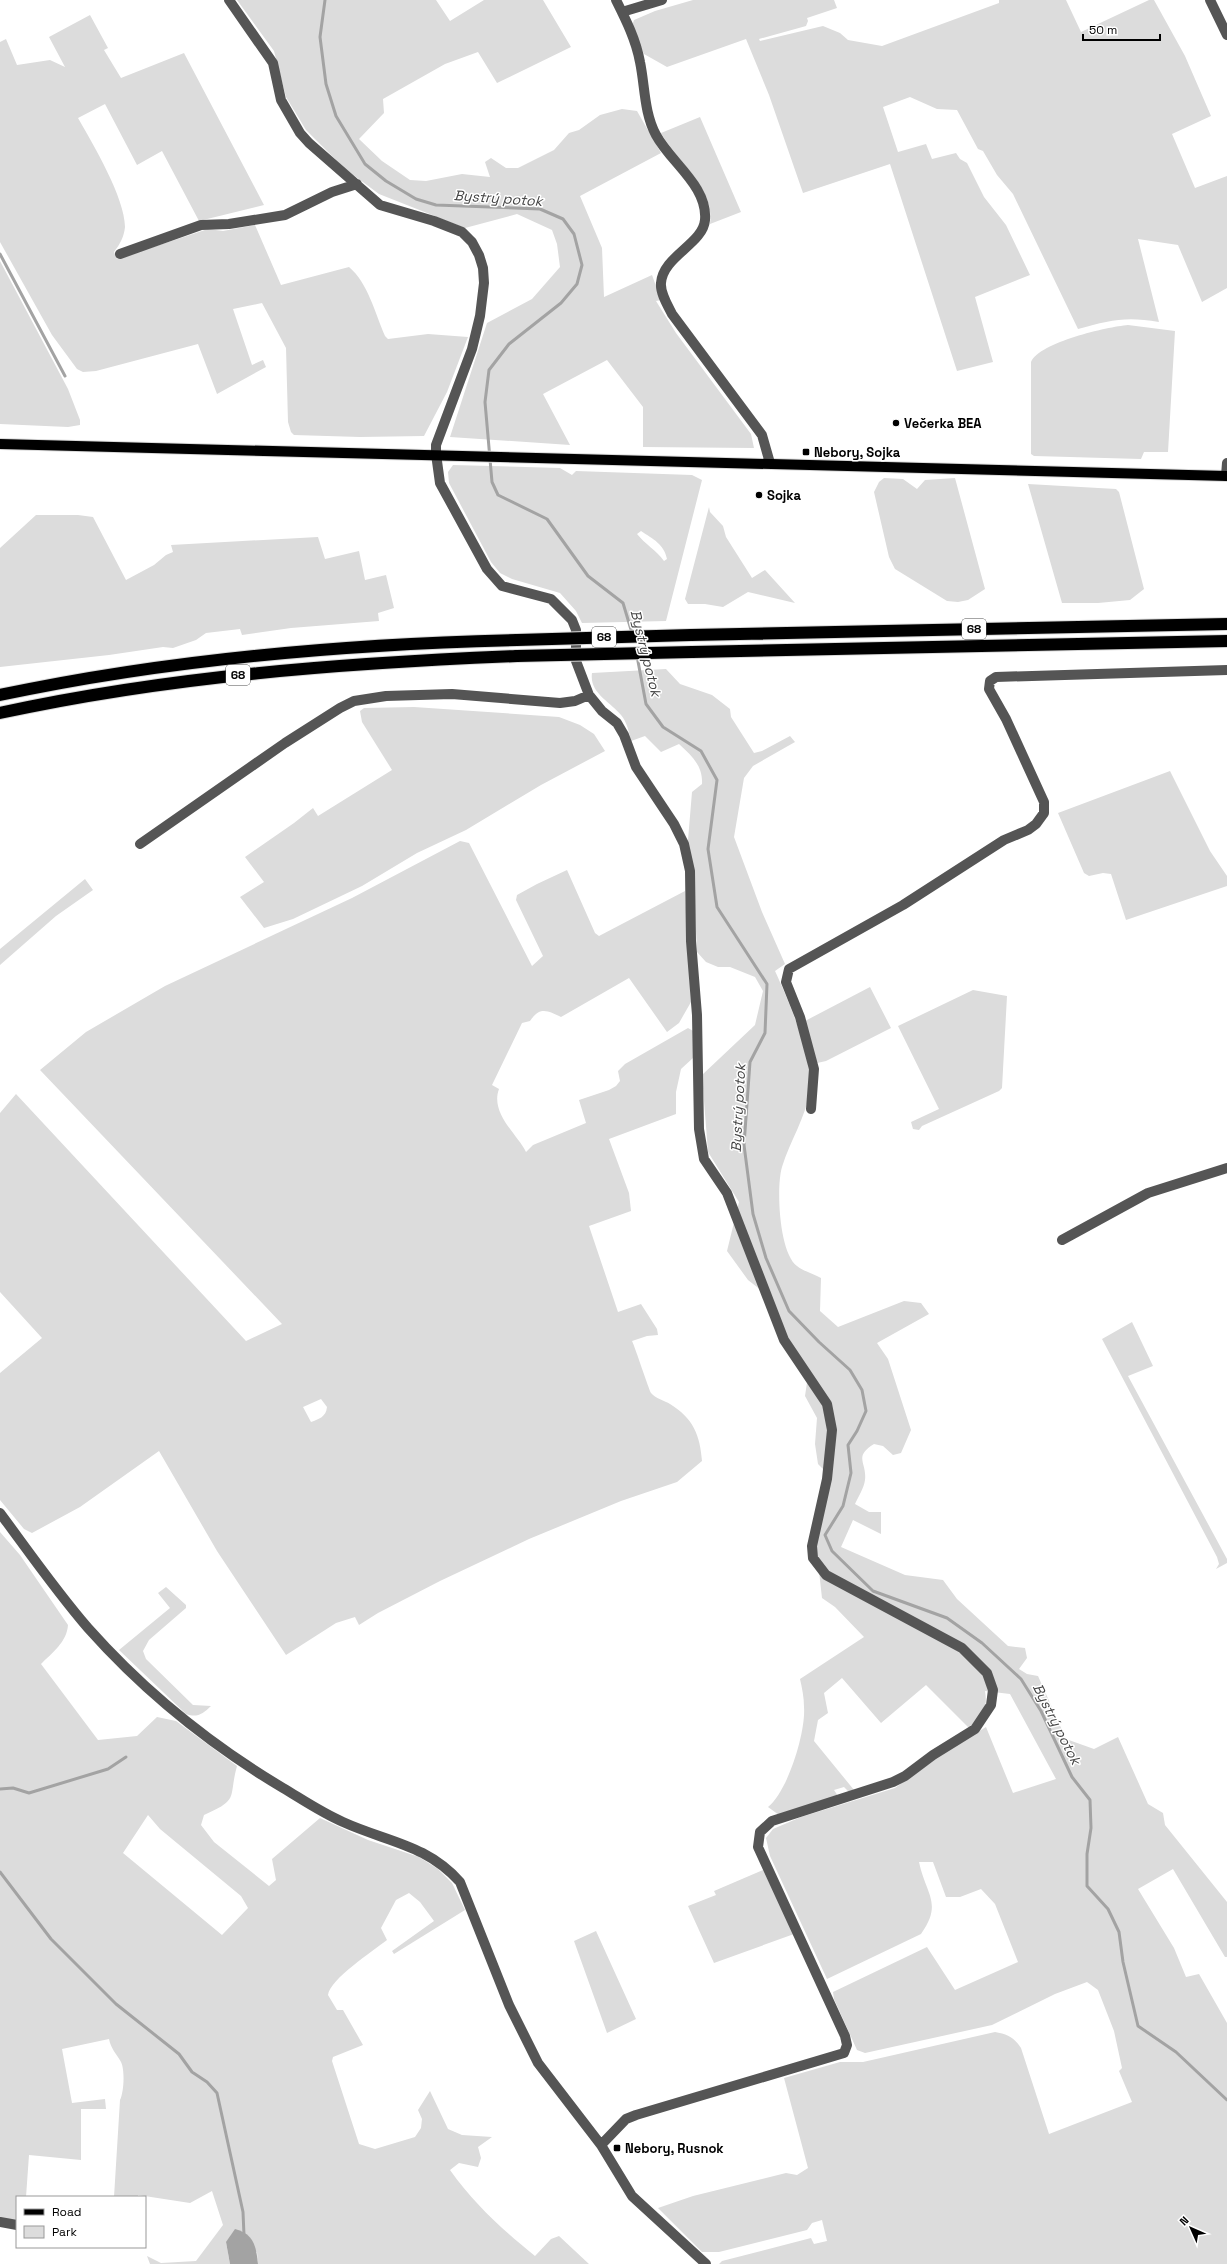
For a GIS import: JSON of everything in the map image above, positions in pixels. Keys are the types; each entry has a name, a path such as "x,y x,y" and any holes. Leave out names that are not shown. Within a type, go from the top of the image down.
{"highway":[{"name":"68","path":"0,695 100,677 266,655 409,644 691,635 1227,624"},
{"name":"68","path":"0,713 104,693 197,680 339,665 517,656 1227,641"}],"main road":[{"path":"0,444 294,453 518,456 1227,476"}],"street":[{"path":"229,0 273,63 281,100 300,133 380,206 434,221 462,232 472,242 479,255 484,268 480,316 472,349 436,445 440,483 488,569 496,580 502,586 515,591 551,600 572,620 576,630 576,661 589,695 602,711 617,723 624,735 636,768 674,824 684,844 690,872 691,940 698,1015 699,1129 704,1158 727,1193 784,1340 827,1404 832,1430 827,1479 812,1546 813,1558 826,1575 962,1648 987,1673 993,1690 991,1706 975,1729 933,1755 905,1776 893,1782 772,1821 760,1832 758,1847 845,2036 847,2045 844,2052 636,2115 626,2119 601,2145"},
{"path":"616,0 634,38 640,62 651,125 657,137 695,187 704,208 705,221 700,234 672,262 666,272 661,283 664,296 672,314 762,435 770,463"},
{"path":"622,12 662,0"},
{"path":"1210,0 1227,34"},
{"path":"120,254 201,225 229,224 285,215 332,192 357,184"},
{"path":"1227,463 1227,476"},
{"path":"811,1109 814,1069 800,1017 786,982 789,969 903,905 1004,840 1028,830 1036,824 1044,813 1044,802 1037,784 1006,719 988,689 990,681 996,677 1227,670"},
{"path":"140,844 285,743 340,708 354,701 386,696 445,694 497,696 560,703 575,701 589,695"},
{"path":"1062,1240 1148,1193 1227,1168"},
{"path":"0,1513 46,1575 89,1629 148,1688 190,1724 240,1761 316,1808 343,1822 415,1849 446,1867 460,1882 509,2005 538,2063 601,2145 632,2196 706,2264"},
{"path":"0,2222 16,2225"}],"green space":[{"path":"237,0 436,0 450,21 484,0 543,0 571,47 497,83 478,52 445,64 383,99 384,113 359,139 382,161 410,180 426,181 462,174 490,177 485,162 491,158 506,168 518,168 554,150 569,133 579,130 600,115 622,109 637,111 661,153 580,196 602,248 604,297 652,275 661,300 656,301 676,333 751,434 754,448 643,447 643,407 607,360 543,394 570,445 450,437 487,323 532,299 560,267 557,244 552,230 517,214 465,228 379,194 344,168 306,130 286,97 274,51"},
{"path":"693,0 834,0 837,8 807,18 808,21 806,26 759,39 760,41 823,26 840,33 848,40 882,46 999,3 999,0 1066,0 1081,32 1149,0 1154,0 1185,56 1211,116 1172,134 1195,188 1227,176 1227,288 1202,302 1178,245 1138,239 1159,322 1127,319 1100,323 1078,329 1013,194 997,175 983,151 978,149 957,110 937,109 910,97 883,107 898,152 926,144 932,159 956,153 960,159 967,163 984,197 1006,225 1030,275 975,297 993,362 957,371 890,164 803,193 769,95 746,39 667,67 644,54 632,26 634,20 655,11"},
{"path":"90,15 108,48 104,50 121,78 184,53 264,205 199,221 162,151 137,165 105,104 78,118 107,171 120,201 124,215 124,234 114,252 117,259 208,229 223,231 255,225 281,285 349,267 356,274 366,290 385,336 388,339 428,334 468,337 447,392 424,436 360,437 294,435 291,432 288,422 286,348 262,303 233,309 252,365 263,360 266,367 217,394 198,344 96,371 83,372 77,369 52,335 0,242 0,42 6,39 17,65 50,60 65,67 49,37"},
{"path":"700,117 741,212 710,224 710,211 707,198 694,176 661,133"},
{"path":"0,261 68,389 80,420 80,425 68,427 0,424"},
{"path":"1128,325 1175,331 1168,452 1144,452 1141,459 1034,456 1031,454 1031,362 1037,355 1047,348 1060,342 1090,332"},
{"path":"453,465 560,468 572,475 576,471 692,475 702,480 666,621 582,623 576,611 560,593 512,579 500,573 491,562 449,483 448,472","holes":["641,531 654,539 661,546 667,559 664,561 643,541 637,534"]},
{"path":"884,478 903,479 917,489 925,480 955,478 985,589 968,600 958,602 947,601 895,569 889,557 874,492 879,482"},
{"path":"1028,484 1116,489 1119,492 1144,589 1130,600 1098,603 1062,603"},
{"path":"709,507 710,512 723,526 726,537 752,578 765,570 795,603 748,592 723,607 705,604 688,604 685,599"},
{"path":"36,515 78,515 93,517 126,580 154,565 166,555 173,552 171,545 318,537 325,559 359,551 365,580 386,575 394,608 378,613 379,621 291,628 242,635 240,629 206,633 196,640 173,648 163,647 109,655 0,667 0,548"},
{"path":"666,669 680,684 712,695 730,709 731,717 754,753 762,751 790,736 795,742 753,766 744,778 734,837 762,912 785,964 775,971 787,997 799,1030 808,1063 810,1077 810,1090 805,1110 785,1157 780,1176 780,1219 786,1248 791,1259 797,1266 821,1278 820,1311 838,1327 904,1301 921,1303 929,1314 877,1343 888,1359 911,1430 901,1453 893,1455 883,1446 874,1444 862,1456 865,1480 855,1504 869,1512 881,1512 881,1534 853,1520 841,1547 905,1575 943,1580 957,1599 1008,1646 1025,1648 1027,1658 1019,1669 1027,1674 1038,1676 1066,1739 1094,1749 1118,1737 1148,1804 1163,1813 1165,1825 1227,1902 1227,1957 1225,1957 1173,1869 1138,1889 1174,1948 1186,1977 1199,1974 1227,2023 1227,2264 719,2264 722,2261 811,2238 814,2244 827,2241 822,2220 812,2223 807,2230 719,2252 702,2252 658,2208 693,2196 786,2173 797,2175 808,2168 784,2078 840,2062 863,2062 995,2032 1010,2037 1016,2041 1021,2048 1049,2134 1132,2102 1119,2071 1122,2068 1114,2031 1098,1990 1087,1982 1055,1994 992,2025 865,2053 857,2050 834,1999 833,1992 927,1947 955,1990 1018,1962 995,1904 981,1889 960,1897 946,1897 933,1862 919,1862 932,1906 928,1923 921,1934 827,1979 770,1856 766,1838 773,1829 801,1817 895,1788 937,1757 986,1727 1013,1793 1056,1779 1010,1694 985,1691 985,1708 981,1716 969,1728 926,1685 881,1723 842,1678 824,1693 828,1713 818,1720 814,1741 854,1790 849,1792 844,1787 834,1790 838,1796 779,1815 768,1807 775,1799 789,1775 799,1745 804,1718 804,1700 800,1679 864,1637 835,1607 822,1598 816,1544 831,1477 818,1464 815,1444 817,1418 805,1396 809,1369 787,1338 771,1298 748,1280 727,1251 739,1202 708,1152 702,1075 755,1025 763,991 755,977 730,967 718,967 706,962 697,952 693,869 688,840 692,792 702,784 701,772 696,762 679,744 661,752 645,736 631,741 625,721 617,710 597,692 592,680 592,673"},
{"path":"414,707 559,717 580,725 594,734 605,751 541,785 466,830 417,853 362,886 293,919 264,928 240,897 264,882 245,857 313,808 318,816 392,770 362,722 360,711 364,708"},
{"path":"1170,771 1210,851 1227,876 1227,886 1126,920 1111,874 1103,873 1089,876 1084,873 1058,813"},
{"path":"460,841 469,843 532,966 543,956 516,900 517,895 537,884 567,870 595,933 599,936 685,891 691,1002 679,1023 667,1032 629,978 561,1017 544,1011 537,1013 530,1021 522,1023 492,1085 499,1089 497,1098 501,1115 526,1152 533,1145 586,1123 579,1100 609,1090 616,1086 620,1081 618,1071 625,1064 688,1028 695,1032 693,1058 681,1069 676,1092 676,1114 609,1139 629,1193 631,1211 589,1226 618,1312 641,1304 657,1329 658,1335 647,1336 632,1341 651,1393 678,1409 690,1421 697,1435 702,1461 677,1482 621,1501 529,1539 440,1581 378,1613 359,1625 355,1617 336,1623 286,1655 217,1551 159,1451 80,1507 32,1533 24,1529 0,1500 0,1373 42,1338 0,1292 0,1113 16,1094 246,1341 282,1324 40,1070 86,1032 165,986 352,898","holes":["321,1399 327,1407 324,1415 311,1422 303,1407"]},
{"path":"85,879 93,890 56,916 0,965 0,949"},
{"path":"870,987 891,1028 826,1061 817,1063 805,1021"},
{"path":"973,990 1007,996 1002,1088 999,1091 922,1126 919,1130 913,1129 911,1122 939,1109 898,1026"},
{"path":"1132,1322 1153,1366 1128,1376 1227,1559 1227,1563 1216,1569 1219,1564 1217,1557 1102,1339"},
{"path":"0,1532 20,1555 68,1625 62,1642 41,1664 98,1740 137,1736 157,1717 176,1721 237,1766 231,1797 223,1805 204,1815 201,1825 214,1842 269,1886 276,1880 272,1859 320,1818 368,1840 419,1857 438,1869 452,1883 465,1910 394,1954 392,1951 434,1921 420,1902 409,1893 396,1900 381,1928 387,1940 344,1973 336,1981 328,1995 337,2010 343,2010 363,2045 333,2057 332,2061 359,2144 375,2149 415,2137 421,2128 422,2119 418,2110 430,2091 448,2129 462,2135 492,2137 478,2147 481,2158 478,2167 459,2163 450,2170 459,2183 479,2205 500,2226 535,2256 551,2239 559,2236 589,2264 258,2264 257,2252 226,2242 230,2264 150,2264 147,2256 161,2263 196,2261 223,2225 212,2191 190,2203 138,2195 114,2196 120,2100 124,2081 121,2062 112,2048 109,2039 62,2049 72,2103 105,2099 106,2109 81,2109 81,2160 29,2155 26,2196 16,2196 16,2220 0,2218","holes":["148,1815 160,1829 241,1896 248,1908 222,1935 123,1853"]},
{"path":"166,1587 186,1605 186,1608 149,1640 143,1651 146,1659 193,1705 211,1706 202,1713 193,1716 186,1714 119,1650 170,1608 158,1593"},
{"path":"763,1870 794,1934 714,1963 688,1906 716,1895 714,1891"},
{"path":"596,1931 636,2019 607,2033 574,1941"}],"shaded area":[{"path":"235,2229 246,2234 253,2242 258,2264 230,2264 226,2242"}],"waterway":[{"name":"Bystrý potok","path":"325,0 320,37 326,84 336,116 365,164 386,181 416,199 436,205 540,209 563,219 574,234 582,265 577,284 561,303 509,344 489,370 485,402 492,482 498,495 547,519 588,576 623,603 632,633"},
{"path":"0,254 65,376"},
{"name":"Bystrý potok","path":"637,656 646,704 663,727 701,751 717,780 708,849 717,907 767,984 765,1033 750,1062 744,1145 753,1214 766,1258 789,1311 819,1342 850,1370 862,1390 866,1411 857,1431 848,1445 851,1473 843,1506 825,1535 832,1551 873,1591 947,1618 982,1643 1021,1679 1041,1711 1072,1777 1090,1800 1091,1828 1087,1854 1087,1886 1108,1909 1119,1932 1123,1962 1138,2026 1176,2052 1227,2100"},
{"path":"0,1789 13,1788 29,1793 108,1769 126,1757"},
{"path":"0,1872 51,1939 116,2004 179,2054 192,2072 207,2082 217,2093 243,2212 244,2235"}],"place":[{"name":"Večerka BEA","path":"896,423"},
{"name":"Nebory, Sojka","path":"806,452"},
{"name":"Sojka","path":"759,495"},
{"name":"Nebory, Rusnok","path":"617,2148"}]}
